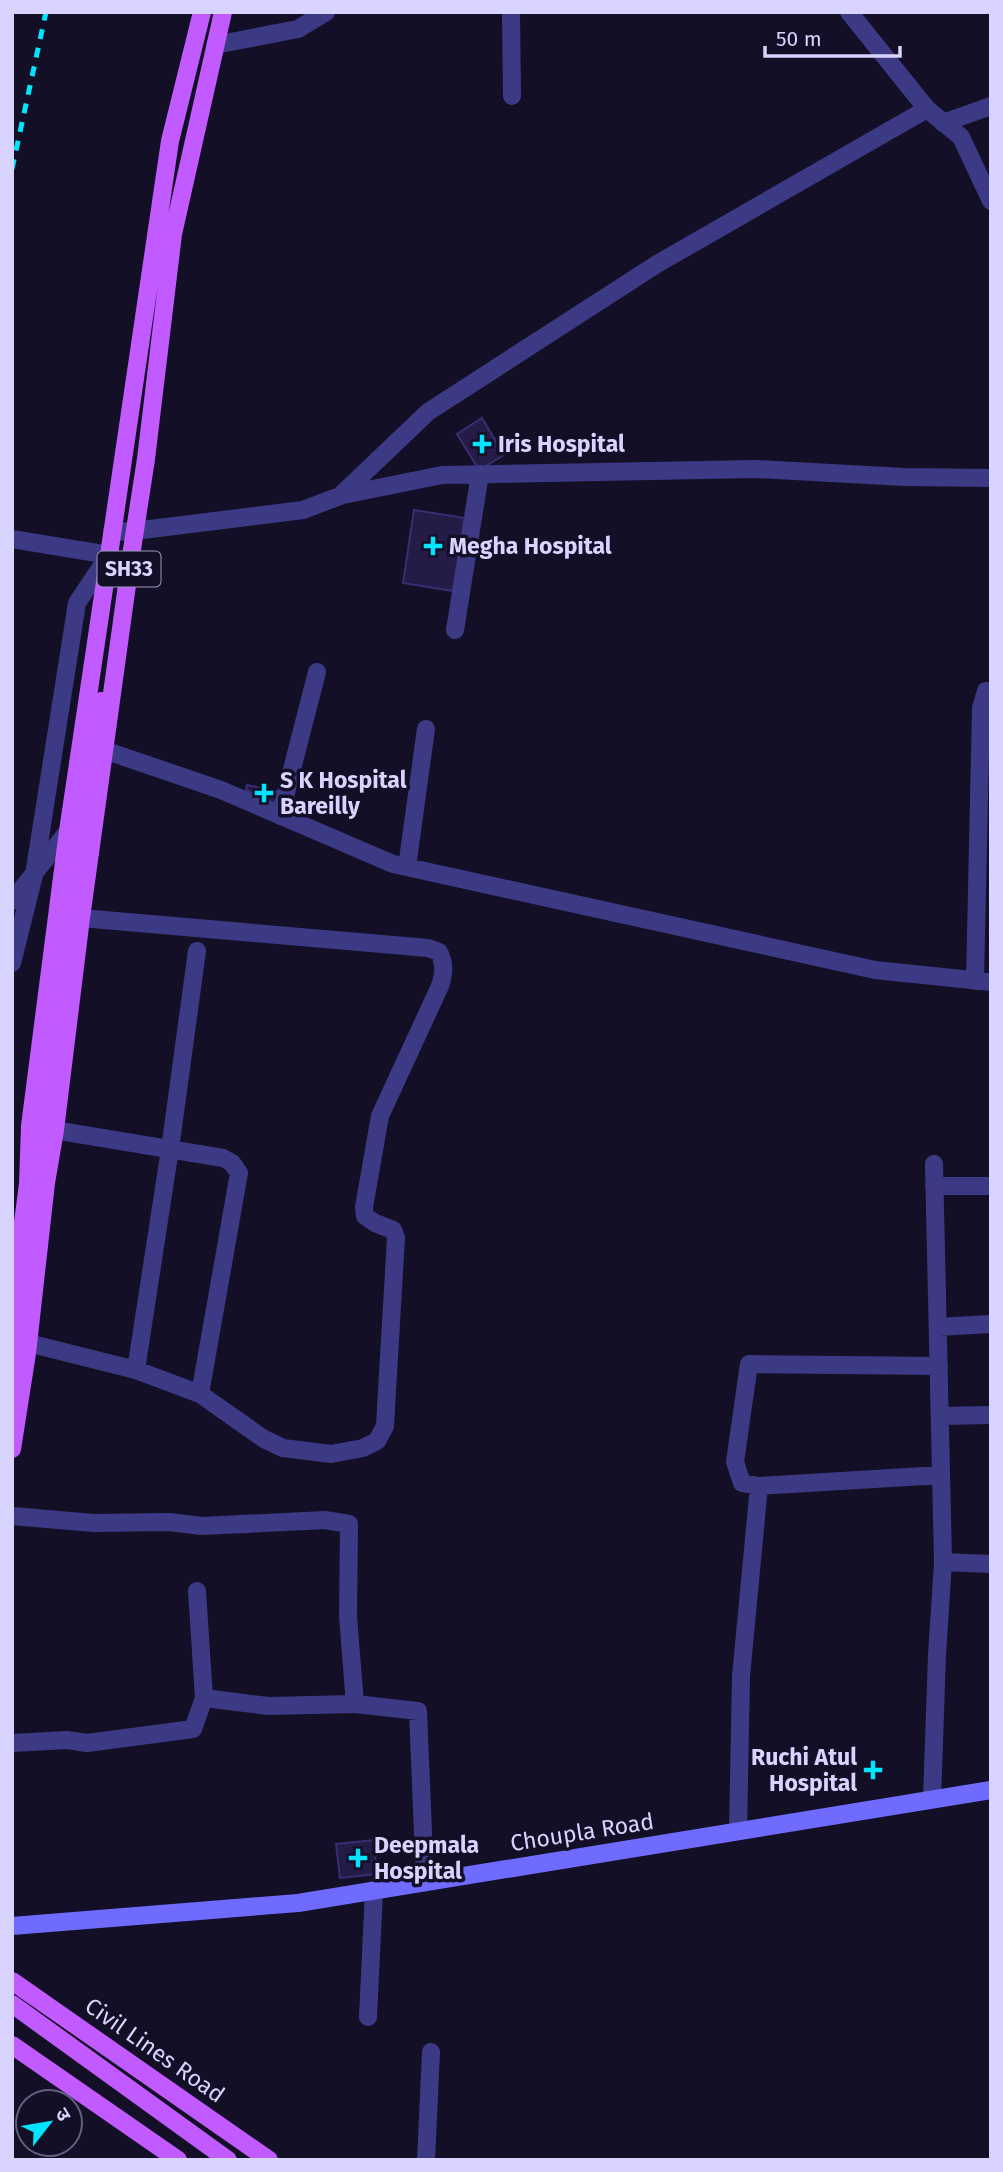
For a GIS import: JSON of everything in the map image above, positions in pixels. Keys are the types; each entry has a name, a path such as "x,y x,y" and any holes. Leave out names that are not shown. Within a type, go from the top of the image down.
{"main road":[{"name":"SH33","path":"30,1126 68,831 170,141 202,12"},
{"name":"SH33","path":"55,1130 81,918 148,446 173,234 223,12"},
{"path":"101,701 109,555"},
{"path":"12,1374 101,701 131,556"},
{"path":"12,1305 14,1268 28,1184 30,1126"},
{"path":"12,1449 55,1130"},
{"path":"14,1268 37,1267"},
{"name":"Choupla Road","path":"12,1926 298,1903 991,1790"},
{"name":"Civil Lines Road","path":"12,1981 269,2160"},
{"path":"12,2004 228,2160"},
{"path":"12,2045 167,2156"}],"street":[{"path":"215,46 298,29 326,12"},
{"path":"511,12 512,96"},
{"path":"849,12 927,109 961,138 991,201"},
{"path":"943,122 991,106"},
{"path":"340,496 428,412 657,264 927,109"},
{"path":"112,532 303,510 340,496 442,475 756,469 904,477 991,478"},
{"path":"454,630 480,474"},
{"path":"12,539 109,555 77,603 34,875 12,963"},
{"path":"280,816 317,672"},
{"path":"104,750 221,790 393,864 875,970 983,981 981,708 986,691 991,691"},
{"path":"407,867 426,729"},
{"path":"12,901 68,831"},
{"path":"28,1343 136,1370 200,1394 264,1439 283,1448 331,1454 363,1448 377,1441 384,1426 386,1408 396,1238 393,1230 365,1216 364,1207 380,1116 440,986 444,962 439,951 428,948 81,918"},
{"path":"136,1370 197,951"},
{"path":"30,1126 223,1158 232,1163 239,1173 200,1394"},
{"path":"932,1799 943,1562 934,1164"},
{"path":"934,1186 991,1186"},
{"path":"938,1327 991,1324"},
{"path":"939,1366 749,1364 735,1462 742,1483 759,1486 941,1475"},
{"path":"940,1416 991,1415"},
{"path":"738,1831 741,1676 759,1486"},
{"path":"12,1516 94,1523 169,1522 202,1526 325,1520 349,1524 348,1616 355,1704"},
{"path":"943,1562 991,1564"},
{"path":"12,1743 67,1740 87,1743 193,1730 204,1698 197,1591"},
{"path":"204,1698 268,1706 355,1704 418,1711 425,1882"},
{"path":"368,2017 374,1890"},
{"path":"426,2160 431,2052"}],"building":[{"path":"482,418 504,455 479,470 457,434"},
{"path":"414,510 465,518 453,591 403,583"},
{"path":"247,785 280,792 276,804 246,790"},
{"path":"374,1840 377,1874 340,1878 336,1844"}],"railway":[{"path":"12,169 46,12"}],"place":[{"name":"Iris Hospital","path":"482,444"},
{"name":"Megha Hospital","path":"433,546"},
{"name":"S K Hospital Bareilly","path":"264,793"},
{"name":"Ruchi Atul Hospital","path":"873,1770"},
{"name":"Deepmala Hospital","path":"358,1858"}]}
